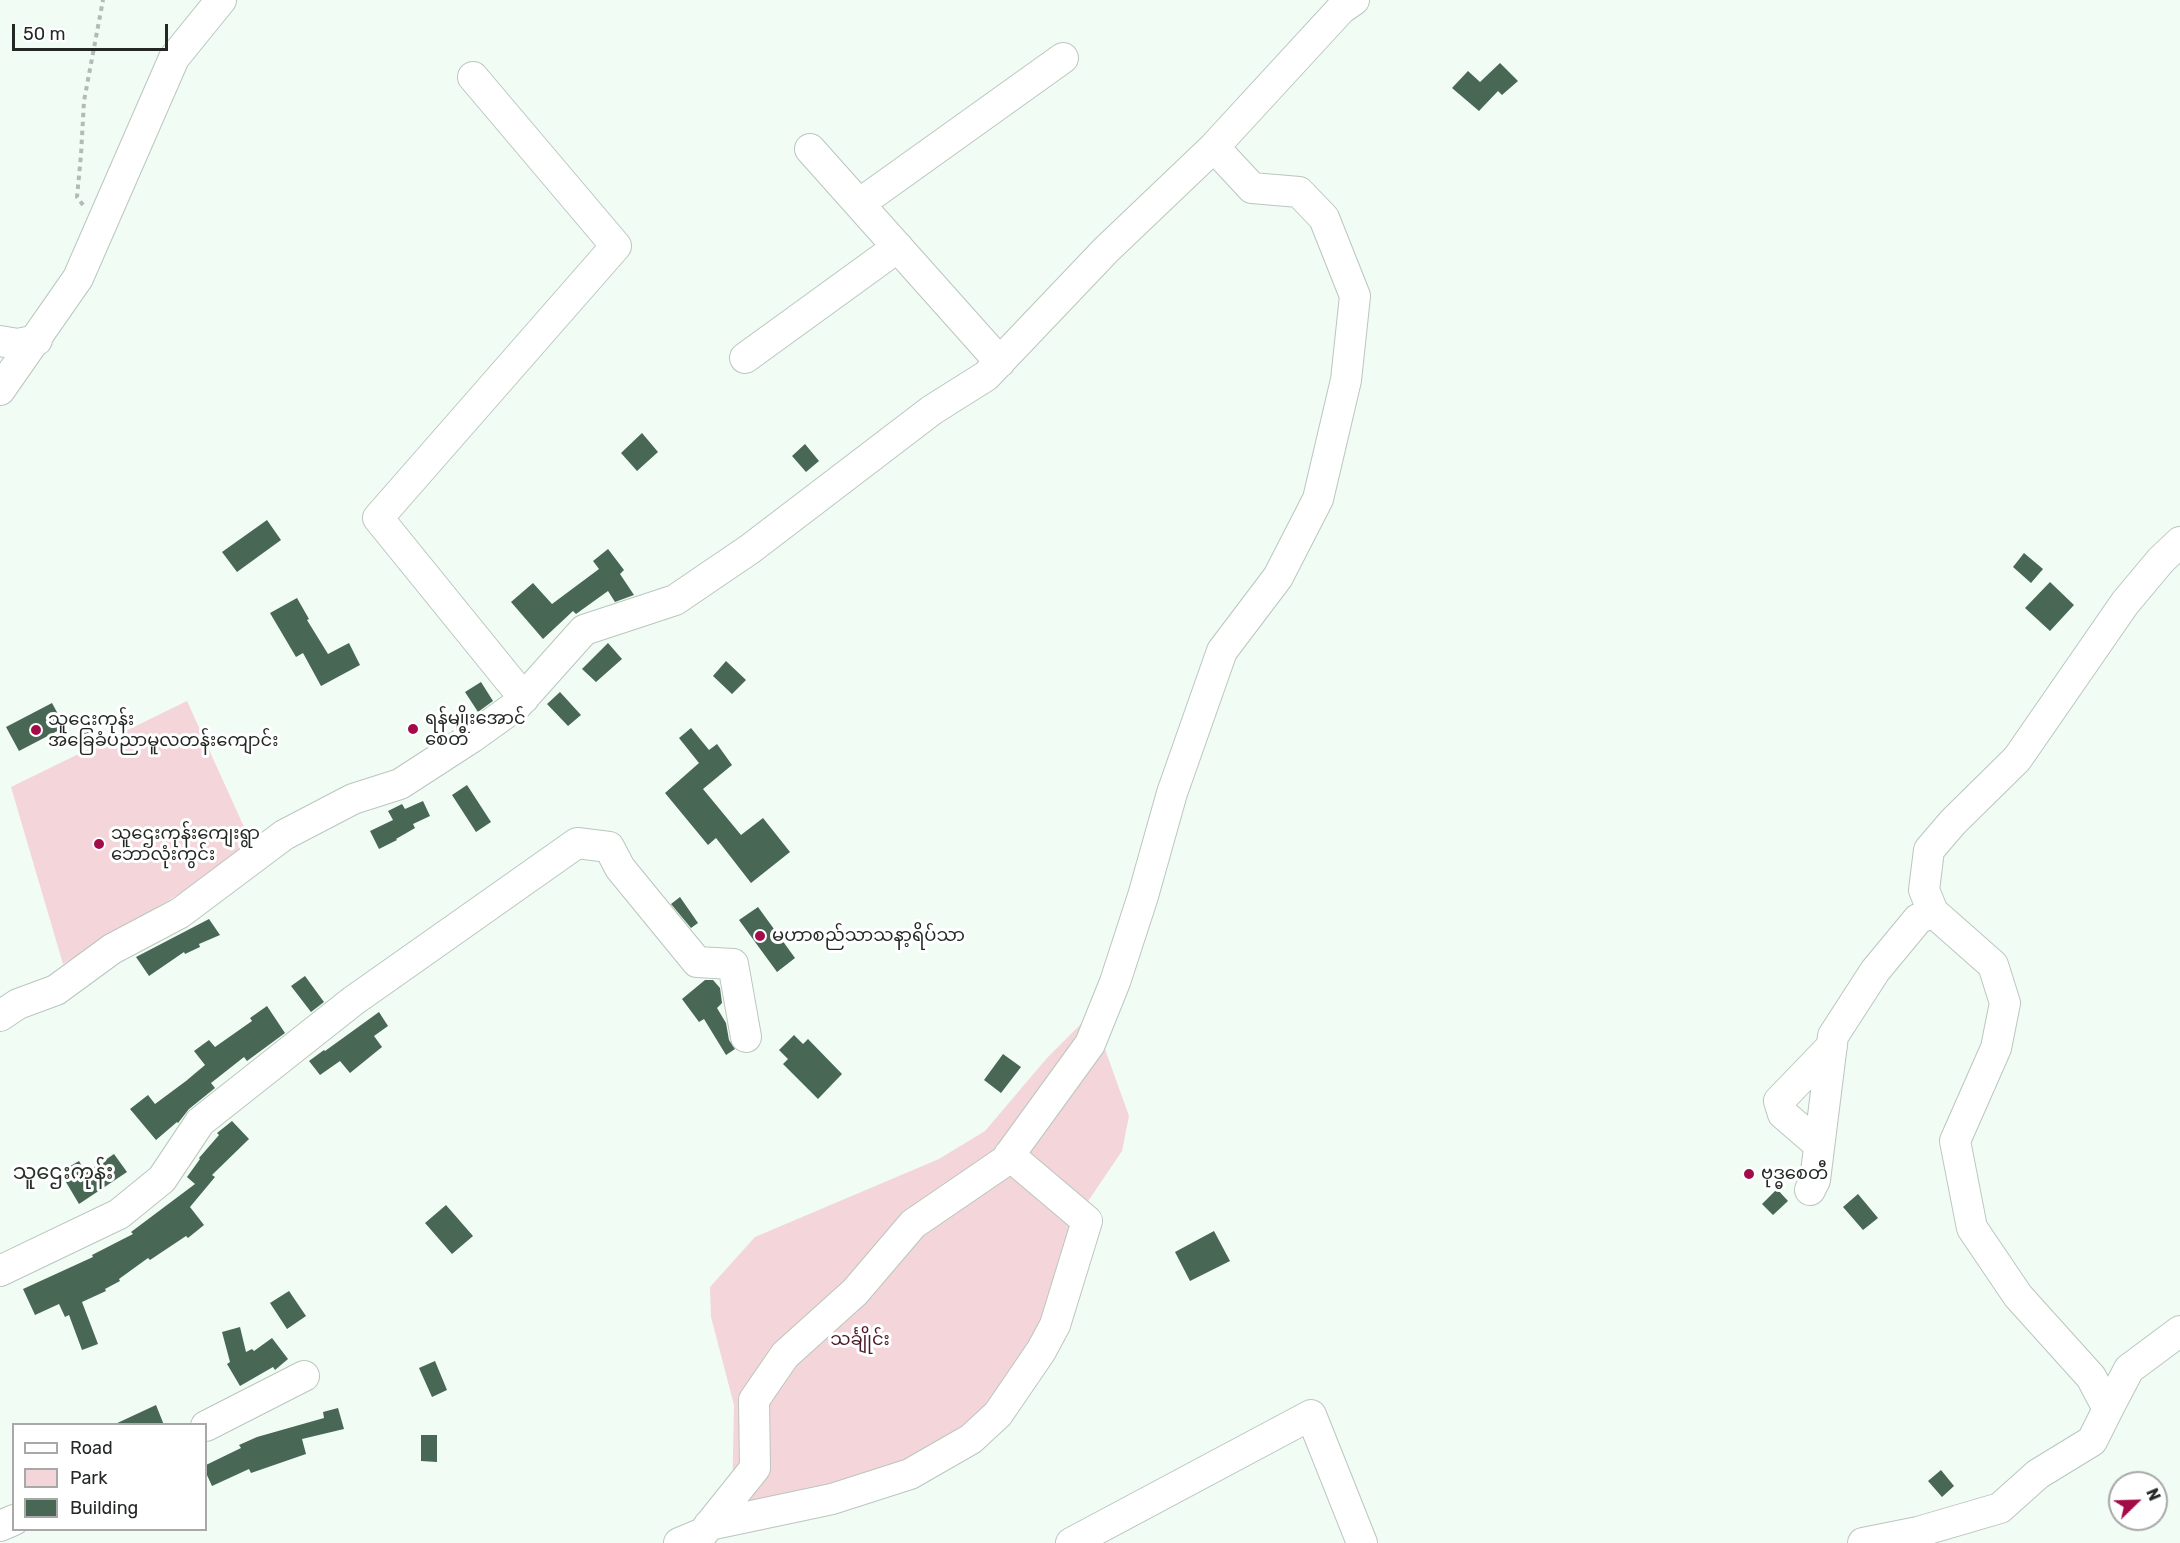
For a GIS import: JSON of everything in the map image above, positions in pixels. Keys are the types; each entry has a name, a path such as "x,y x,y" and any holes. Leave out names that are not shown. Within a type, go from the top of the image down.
{"street":[{"path":"0,390 78,278 174,58 221,0"},
{"path":"0,1016 18,1004 56,990 112,949 180,913 284,835 353,799 400,784 471,738 517,705 584,630 675,600 750,549 932,410 986,376 1106,250 1214,147 1341,9 1354,0"},
{"path":"859,204 1063,58"},
{"path":"473,77 616,246 378,518 524,698"},
{"path":"679,1543 703,1533 755,1468 754,1400 785,1355 855,1292 913,1224 1005,1161 1090,1044 1115,982 1143,896 1172,793 1222,651 1278,577 1318,499 1346,380 1355,296 1324,218 1299,192 1251,188 1214,147"},
{"path":"810,149 1000,362"},
{"path":"744,358 898,248"},
{"path":"0,341 18,344 37,340"},
{"path":"2108,1409 2091,1377 2018,1296 1972,1228 1956,1141 1996,1048 2005,1003 1993,965 1933,912 1924,890 1929,850 1953,822 2017,759 2125,603 2161,560 2180,542"},
{"path":"0,1271 119,1214 162,1179 200,1122 353,1001 577,843 609,847 620,868 697,962 732,964 746,1038"},
{"path":"1809,1190 1815,1180 1833,1036 1875,971 1918,919 1933,912"},
{"path":"1819,1145 1783,1114 1779,1101 1832,1046"},
{"path":"709,1526 832,1499 910,1474 971,1439 998,1414 1041,1351 1055,1324 1087,1221 1009,1155"},
{"path":"1863,1543 1918,1532 2000,1508 2038,1474 2092,1441 2129,1369 2180,1330"},
{"path":"207,1425 304,1376"},
{"path":"1071,1543 1311,1415 1362,1543"}],"path":[{"path":"99,229 77,197 84,101 103,0"}],"green space":[{"path":"187,701 254,849 63,964 11,787"},
{"name":"သင်္ချိုင်း","path":"1092,1013 1129,1116 1122,1151 1074,1222 1047,1324 973,1429 858,1486 732,1505 734,1405 711,1317 710,1287 755,1237 939,1159 985,1131 1047,1058"}],"building":[{"path":"1500,63 1518,81 1502,95 1498,91 1479,111 1452,88 1468,71 1480,82"},
{"path":"642,433 658,452 637,471 621,453"},
{"path":"805,444 819,461 806,472 792,456"},
{"path":"267,520 281,540 237,572 222,552"},
{"path":"608,549 624,570 620,574 634,595 615,602 608,591 576,614 573,611 543,639 511,602 533,583 552,604 599,569 593,561"},
{"path":"2024,553 2043,569 2031,583 2013,567"},
{"path":"2050,582 2074,605 2050,631 2025,608"},
{"path":"297,598 309,619 307,620 328,654 349,643 360,665 321,686 303,653 296,657 270,613"},
{"path":"608,643 622,659 596,682 582,669"},
{"path":"726,661 746,680 732,694 713,676"},
{"path":"481,682 493,701 478,712 465,692"},
{"path":"560,692 581,715 568,726 547,704"},
{"path":"52,703 65,727 19,751 6,727"},
{"path":"691,728 709,750 717,744 732,765 703,789 741,835 763,818 790,852 751,883 716,838 708,845 665,793 699,763 679,738"},
{"path":"467,785 491,822 476,832 452,795"},
{"path":"423,801 430,816 413,824 415,828 379,849 370,831 393,820 388,811 402,804 405,809"},
{"path":"680,897 698,923 691,928 671,904"},
{"path":"758,907 795,958 777,972 739,920"},
{"path":"209,919 220,935 199,944 200,947 185,954 184,952 149,976 136,957"},
{"path":"305,976 324,1002 311,1012 291,986"},
{"path":"705,980 713,980 720,988 722,1003 717,1008 726,1023 729,1040 735,1049 726,1055 704,1019 699,1022 682,999"},
{"path":"267,1006 285,1033 247,1061 244,1057 211,1083 215,1088 156,1140 130,1109 148,1095 155,1104 186,1081 205,1065 194,1051 209,1040 215,1047 252,1021 250,1018"},
{"path":"379,1012 388,1026 374,1036 382,1047 350,1073 340,1061 320,1075 309,1061"},
{"path":"794,1035 803,1044 808,1039 842,1074 818,1099 783,1064 788,1059 779,1050"},
{"path":"1003,1054 1021,1067 1001,1093 984,1080"},
{"path":"232,1121 249,1139 212,1175 215,1177 190,1207 204,1225 188,1238 186,1236 150,1260 148,1258 119,1279 120,1281 105,1289 106,1291 82,1302 98,1344 82,1350 69,1315 65,1317 59,1304 35,1315 23,1289 93,1257 92,1255 133,1234 131,1232 195,1184 187,1177 199,1158 219,1135 217,1133"},
{"path":"114,1154 127,1172 79,1204 60,1172 79,1161 86,1173"},
{"path":"1777,1189 1788,1201 1773,1215 1762,1204"},
{"path":"1858,1194 1878,1218 1863,1230 1843,1207"},
{"path":"446,1205 473,1236 452,1254 425,1223"},
{"path":"1214,1231 1230,1261 1190,1281 1175,1252"},
{"path":"289,1291 306,1316 287,1329 270,1303"},
{"path":"240,1327 246,1352 252,1349 254,1351 272,1338 288,1359 275,1370 273,1367 240,1386 227,1364 230,1362 222,1332"},
{"path":"435,1361 447,1390 432,1397 419,1368"},
{"path":"156,1405 163,1423 117,1423"},
{"path":"338,1408 344,1429 302,1439 306,1454 251,1473 249,1469 212,1486 207,1475 207,1465 241,1448 239,1445 257,1437 324,1418 323,1412"},
{"path":"421,1435 437,1435 437,1462 421,1461"},
{"path":"1941,1470 1954,1486 1942,1497 1928,1481"}],"place":[{"name":"ရန်မျိုးအောင် စေတီ","path":"413,729"},
{"name":"သူဌေးကုန်း အခြေခံပညာမူလတန်းကျောင်း","path":"36,730"},
{"name":"သူဌေးကုန်းကျေးရွာ ဘောလုံးကွင်း","path":"99,844"},
{"name":"မဟာစည်သာသနာ့ရိပ်သာ","path":"760,936"},
{"name":"ဗုဒ္ဓစေတီ","path":"1749,1174"}],"district":[{"name":"သူဌေးကုန်း","path":"63,1173"}]}
